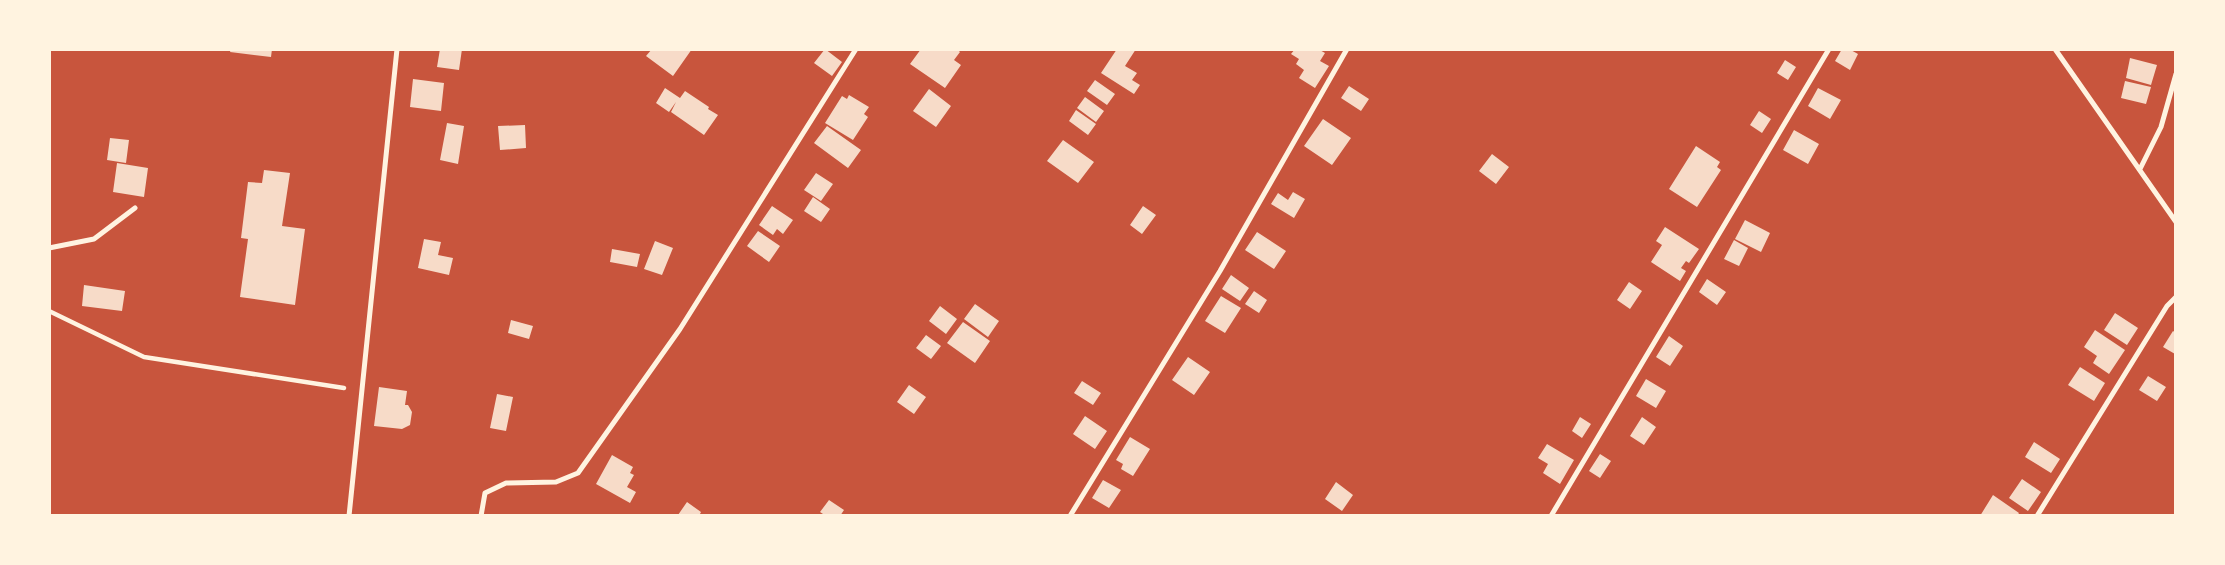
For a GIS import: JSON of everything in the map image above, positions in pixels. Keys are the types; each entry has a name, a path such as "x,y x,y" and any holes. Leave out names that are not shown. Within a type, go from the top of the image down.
{"lane":[{"path":"349,516 397,49"},
{"path":"481,516 485,493 506,483 556,482 578,473 680,329 856,49"},
{"path":"1070,516 1220,271 1347,49"},
{"path":"1551,516 1829,49"},
{"path":"2055,49 2176,222"},
{"path":"2140,169 2161,127 2176,74"},
{"path":"49,248 94,239 135,208"},
{"path":"2037,516 2167,306 2176,297"}],"path":[{"path":"49,311 144,357 362,391"}],"building":[{"path":"231,49 272,49 271,57 230,52"},
{"path":"440,49 462,49 459,70 437,67"},
{"path":"652,49 692,49 673,76 646,56"},
{"path":"825,49 842,62 832,76 814,63"},
{"path":"921,49 957,49 960,52 954,60 961,65 945,88 910,64"},
{"path":"1117,49 1136,49 1125,66 1137,73 1132,80 1140,85 1134,94 1101,73"},
{"path":"1295,49 1318,49 1325,53 1320,61 1329,66 1315,88 1299,78 1304,70 1296,64 1299,59 1291,54"},
{"path":"1842,49 1858,54 1850,70 1835,61"},
{"path":"2130,58 2157,65 2151,85 2126,78"},
{"path":"1785,60 1796,67 1788,80 1777,73"},
{"path":"413,79 444,83 441,111 410,107"},
{"path":"1095,80 1115,94 1107,105 1087,91"},
{"path":"2125,81 2151,87 2146,104 2121,98"},
{"path":"1349,86 1369,99 1361,111 1341,98"},
{"path":"665,88 680,98 685,91 718,115 704,135 671,112 676,102 669,112 656,103"},
{"path":"1818,88 1841,100 1830,119 1808,106"},
{"path":"929,89 951,106 936,127 913,111"},
{"path":"849,95 869,107 864,114 868,117 853,140 825,123 842,96 847,99"},
{"path":"1085,97 1104,111 1096,122 1077,108"},
{"path":"1076,110 1096,124 1088,135 1069,121"},
{"path":"1759,111 1771,119 1762,133 1750,125"},
{"path":"1323,119 1351,138 1332,165 1304,146"},
{"path":"447,123 464,126 458,164 440,160"},
{"path":"525,125 526,148 500,150 498,126"},
{"path":"827,126 861,150 848,168 814,143"},
{"path":"1794,130 1819,144 1808,164 1783,150"},
{"path":"110,138 129,140 126,163 107,160"},
{"path":"1063,140 1094,162 1078,183 1047,161"},
{"path":"1696,146 1720,162 1717,167 1721,170 1697,207 1669,189"},
{"path":"1492,154 1509,167 1496,184 1479,171"},
{"path":"117,163 148,168 144,197 113,192"},
{"path":"264,170 290,173 282,226 305,229 295,305 240,297 248,239 241,238 248,182 262,183"},
{"path":"816,173 833,184 821,201 804,190"},
{"path":"1293,192 1305,199 1294,218 1271,204 1278,193 1288,200"},
{"path":"813,197 830,209 821,222 804,211"},
{"path":"772,206 793,220 783,234 777,229 773,235 759,225"},
{"path":"1143,206 1156,215 1142,234 1130,225"},
{"path":"1745,220 1770,233 1761,252 1735,239"},
{"path":"1665,227 1699,249 1689,263 1686,261 1681,268 1686,271 1680,281 1651,262 1662,245 1656,241"},
{"path":"758,231 780,246 769,262 747,246"},
{"path":"1257,232 1286,251 1274,269 1245,250"},
{"path":"424,239 441,242 438,255 453,258 449,275 418,268"},
{"path":"1734,240 1748,248 1739,266 1724,259"},
{"path":"655,241 673,248 662,275 644,269"},
{"path":"612,249 640,254 637,267 610,262"},
{"path":"1231,275 1249,288 1240,301 1222,289"},
{"path":"1707,279 1726,292 1717,305 1699,292"},
{"path":"1629,282 1642,291 1630,309 1617,300"},
{"path":"84,285 125,291 122,311 82,306"},
{"path":"1254,291 1267,300 1259,313 1245,304"},
{"path":"1221,296 1241,308 1225,333 1205,321"},
{"path":"975,304 999,321 988,337 964,319"},
{"path":"940,306 957,319 946,334 929,321"},
{"path":"2115,313 2138,328 2127,345 2104,330"},
{"path":"511,320 533,326 529,339 508,333"},
{"path":"963,322 990,341 975,363 947,343"},
{"path":"2095,330 2125,350 2109,374 2093,363 2097,356 2084,347"},
{"path":"2173,331 2176,333 2175,354 2163,347"},
{"path":"926,335 941,346 931,359 916,348"},
{"path":"1669,336 1683,346 1670,366 1656,357"},
{"path":"1188,357 1210,372 1194,395 1172,380"},
{"path":"2080,367 2105,383 2094,401 2068,385"},
{"path":"2148,376 2166,387 2157,401 2139,390"},
{"path":"1646,379 1666,391 1656,408 1636,396"},
{"path":"1082,381 1101,393 1093,405 1074,393"},
{"path":"909,385 926,397 914,414 897,402"},
{"path":"379,387 407,391 405,405 408,405 412,412 410,425 402,429 374,426"},
{"path":"497,394 513,397 506,431 490,428"},
{"path":"1085,416 1107,431 1095,449 1073,434"},
{"path":"1580,417 1591,424 1582,438 1572,431"},
{"path":"1642,417 1656,427 1644,445 1630,436"},
{"path":"1130,437 1150,449 1133,476 1121,469 1123,464 1116,460"},
{"path":"2034,442 2060,459 2051,473 2025,457"},
{"path":"1547,444 1574,460 1560,484 1543,473 1548,464 1538,458"},
{"path":"1600,454 1611,461 1600,478 1589,471"},
{"path":"612,455 633,467 630,473 634,475 627,487 636,492 630,503 596,484"},
{"path":"2022,479 2041,492 2028,511 2009,498"},
{"path":"1103,480 1121,490 1109,508 1092,498"},
{"path":"1336,482 1353,495 1342,511 1325,499"},
{"path":"1993,495 2019,513 2017,516 1980,516"},
{"path":"829,500 844,510 840,516 826,516 820,512"},
{"path":"687,502 701,512 699,516 678,515"}]}
